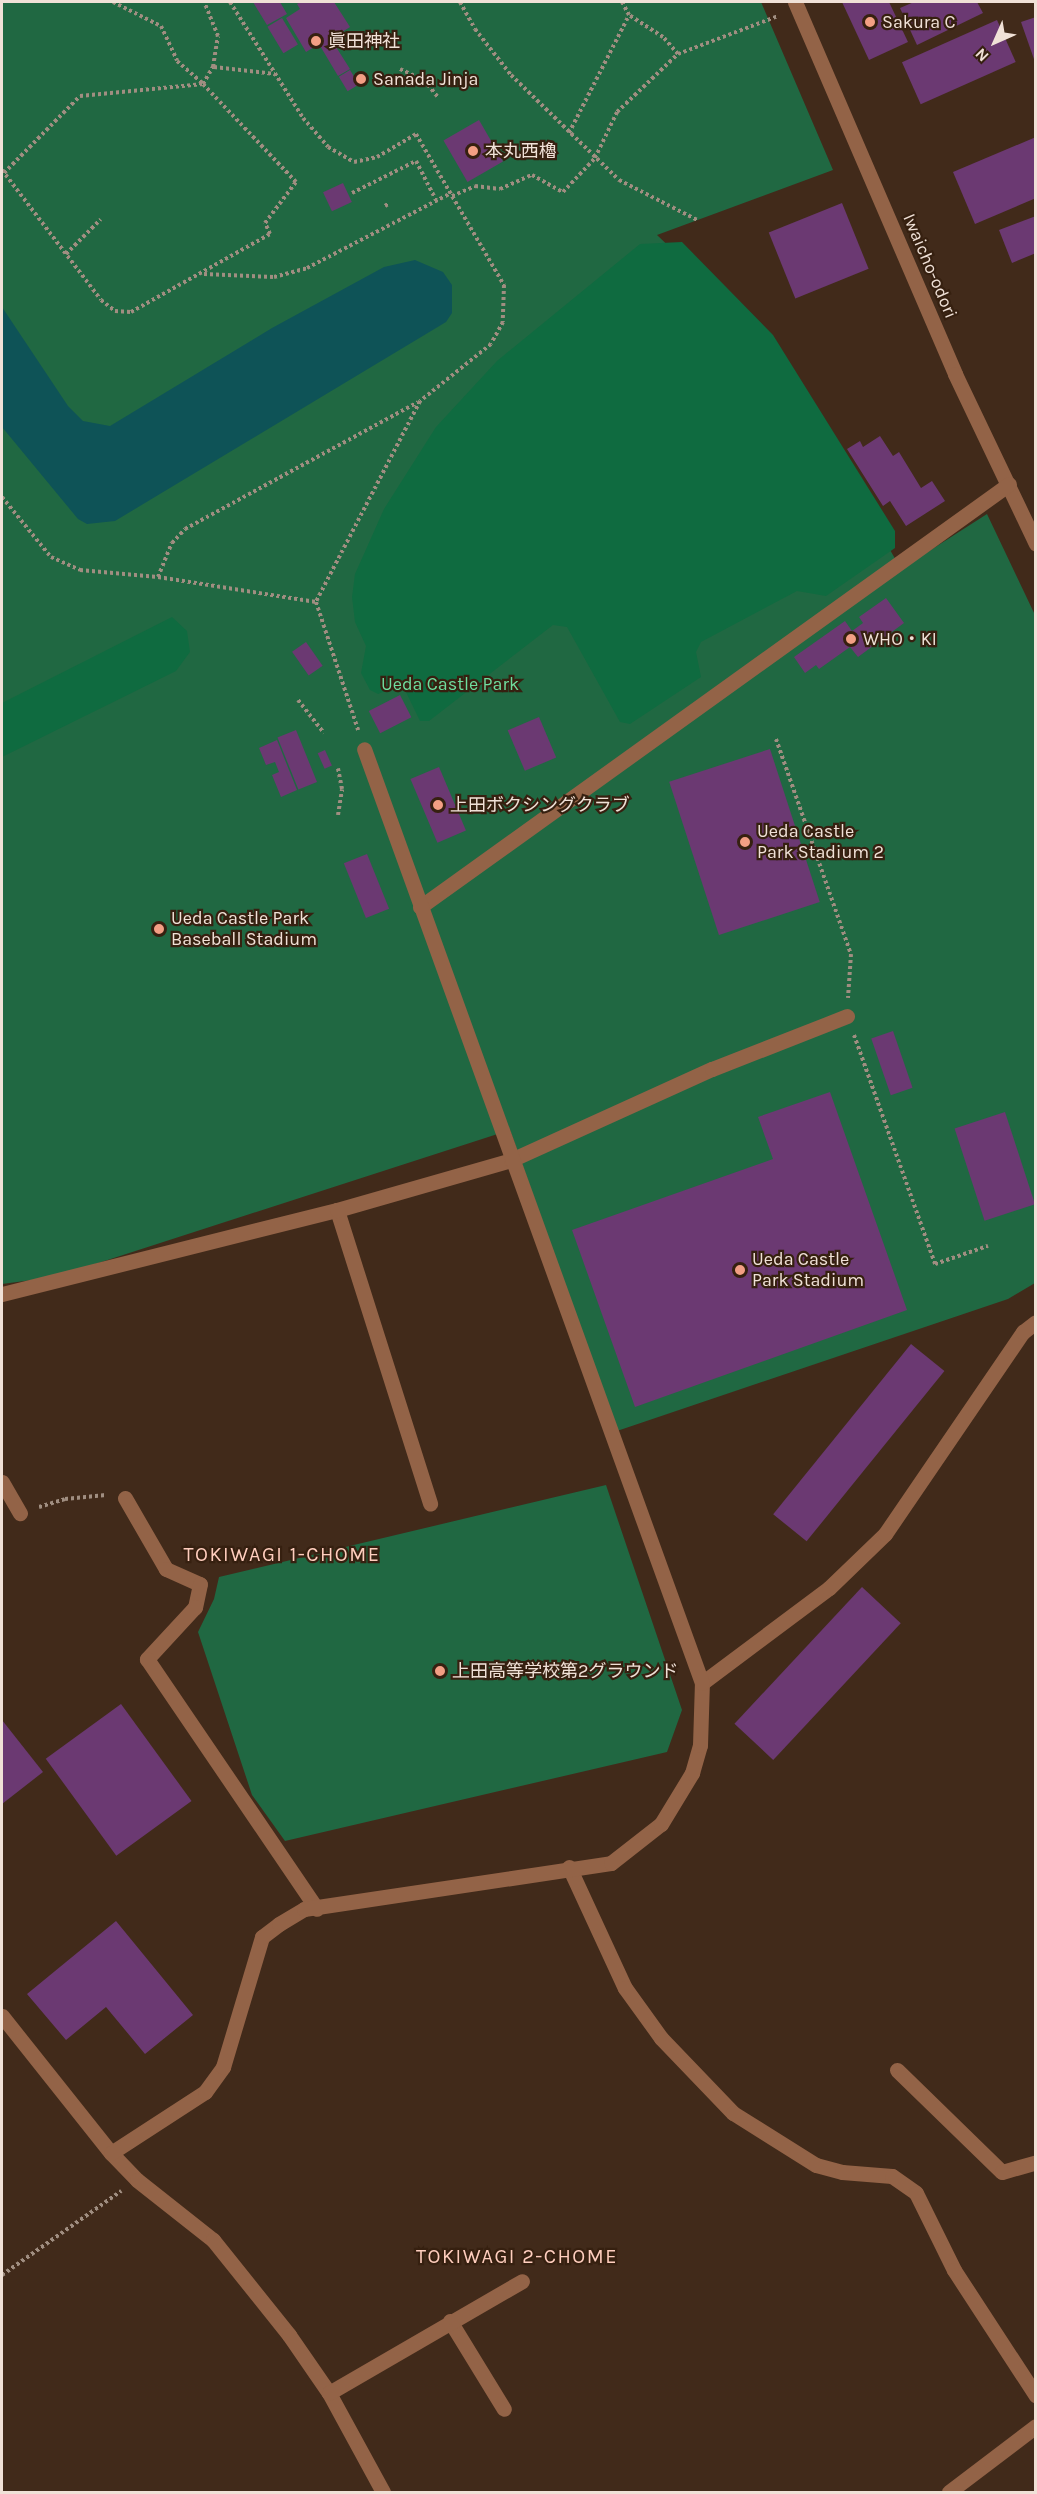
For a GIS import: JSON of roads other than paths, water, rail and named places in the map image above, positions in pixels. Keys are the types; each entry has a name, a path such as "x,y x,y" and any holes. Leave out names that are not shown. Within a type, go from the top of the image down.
{"street":[{"name":"Iwaicho-odori","path":"796,5 955,374 1009,484 1035,544"},
{"path":"420,907 1009,484"},
{"path":"111,2153 205,2092 223,2067 262,1937 304,1909 317,1909 569,1867 611,1863 661,1824 692,1773 700,1745 702,1683 364,749"},
{"path":"2,1294 338,1210 511,1160 712,1070 847,1016"},
{"path":"338,1210 430,1504"},
{"path":"702,1683 829,1588 885,1534 1023,1332 1035,1322"},
{"path":"2,1482 20,1514"},
{"path":"125,1498 166,1569 200,1584 195,1607 147,1659 317,1909"},
{"path":"569,1867 625,1988 661,2038 733,2113 816,2165 842,2172 892,2176 916,2193 954,2270 1035,2396"},
{"path":"2,2016 111,2153 137,2180 213,2240 289,2335 329,2393 382,2493"},
{"path":"897,2070 1002,2172 1035,2162"},
{"path":"329,2393 522,2281"},
{"path":"450,2322 504,2409"},
{"path":"950,2493 1035,2426"}],"water":[{"path":"415,260 443,272 452,285 452,313 446,322 115,521 87,524 78,519 2,427 2,307 68,406 83,421 110,426 272,328 384,267"}],"place":[{"name":"Sakura C","path":"870,22"},
{"name":"眞田神社","path":"316,41"},
{"name":"Sanada Jinja","path":"361,79"},
{"name":"本丸西櫓","path":"473,151"},
{"name":"WHO・KI","path":"851,639"},
{"name":"上田ボクシングクラブ","path":"438,805"},
{"name":"Ueda Castle Park Stadium 2","path":"745,842"},
{"name":"Ueda Castle Park Baseball Stadium","path":"159,929"},
{"name":"Ueda Castle Park Stadium","path":"740,1270"},
{"name":"上田高等学校第2グラウンド","path":"440,1671"}],"district":[{"name":"TOKIWAGI 1-CHOME","path":"282,1554"},
{"name":"TOKIWAGI 2-CHOME","path":"517,2256"}],"park label":[{"name":"Ueda Castle Park","path":"450,684"}]}
